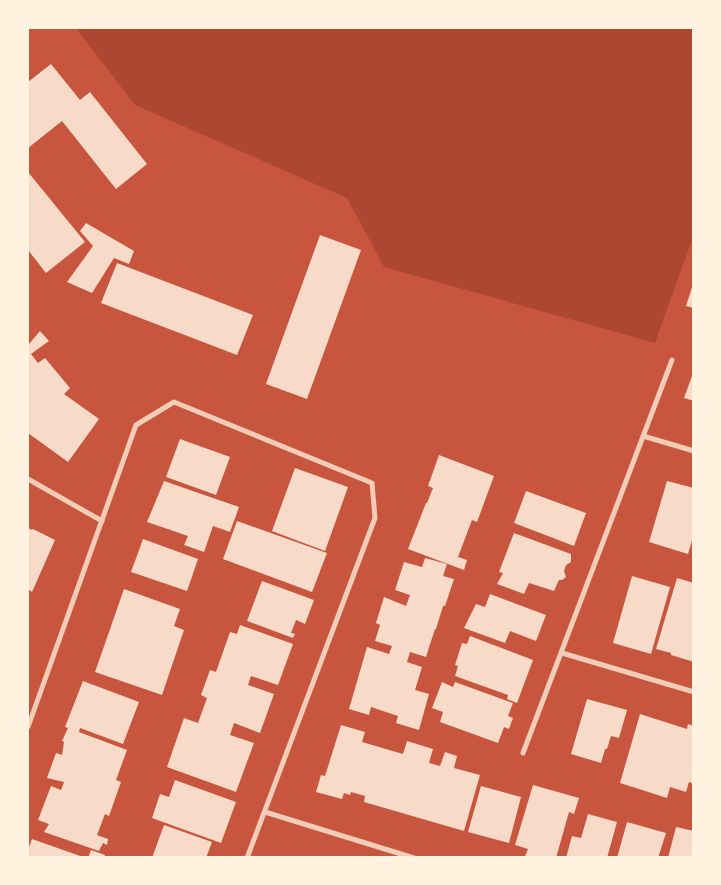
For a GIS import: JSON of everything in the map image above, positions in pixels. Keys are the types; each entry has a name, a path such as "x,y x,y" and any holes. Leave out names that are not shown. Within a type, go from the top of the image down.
{"street":[{"path":"523,753 672,360"},
{"path":"28,727 136,426 174,402 372,482 376,518 247,858"},
{"path":"643,436 694,451"},
{"path":"28,479 102,521"},
{"path":"562,653 694,692"},
{"path":"265,812 414,858"}],"shaded area":[{"path":"76,28 693,28 693,237 655,343 384,267 347,198 135,105"}],"building":[{"path":"51,64 80,100 90,92 147,164 116,189 62,121 28,148 28,82"},
{"path":"28,172 85,242 46,273 28,250"},
{"path":"86,223 134,251 129,264 114,258 92,293 67,282 93,246 80,231"},
{"path":"320,235 361,250 307,399 266,384"},
{"path":"117,263 253,315 237,355 101,303"},
{"path":"694,284 694,308 686,306"},
{"path":"40,331 49,341 31,354 38,363 45,358 70,388 64,394 99,419 68,462 28,433 28,342 29,344"},
{"path":"692,376 694,377 694,401 684,398"},
{"path":"180,439 230,457 216,495 166,477"},
{"path":"439,455 494,476 477,522 472,520 458,557 467,560 464,570 408,549 433,488 428,486"},
{"path":"295,468 348,487 325,551 272,531"},
{"path":"164,481 239,507 230,532 213,526 204,552 184,545 188,536 147,522"},
{"path":"667,481 694,488 694,534 688,554 649,542"},
{"path":"526,491 586,513 574,546 514,523"},
{"path":"237,521 327,553 312,592 223,559"},
{"path":"28,528 55,540 32,592 28,589"},
{"path":"514,533 571,554 571,562 566,565 564,571 566,577 559,580 554,591 529,583 524,594 497,584 503,573 499,572"},
{"path":"143,539 198,559 187,591 131,572"},
{"path":"425,558 447,564 443,576 454,579 426,657 410,652 407,662 422,667 415,690 429,694 419,730 396,723 398,716 371,707 369,715 349,709 367,647 389,654 392,646 375,641 380,625 376,623 384,597 406,606 410,595 395,590 404,562 422,567"},
{"path":"632,576 670,587 651,654 613,643"},
{"path":"677,578 694,583 694,662 656,649"},
{"path":"262,581 314,600 305,624 296,620 291,633 295,634 293,638 247,621"},
{"path":"124,589 180,609 174,626 184,630 162,695 95,672"},
{"path":"490,594 546,615 536,641 510,631 505,643 464,628 476,604 485,607"},
{"path":"240,625 293,644 278,685 251,676 248,685 274,694 260,733 234,723 230,735 254,743 236,792 167,767 184,718 198,723 207,698 201,695 210,670 216,672 230,632 237,634"},
{"path":"470,636 533,660 517,703 507,699 508,695 455,676 458,666 455,665 462,643 467,644"},
{"path":"83,681 139,702 123,744 80,728 79,732 127,750 116,780 121,782 109,816 105,814 97,835 108,839 107,845 103,843 99,851 44,832 49,824 38,820 51,786 61,790 64,782 47,778 56,753 62,755 64,742 62,741 68,728 65,727"},
{"path":"442,682 453,687 455,682 513,703 508,716 513,718 509,729 504,727 498,743 440,722 443,712 432,708"},
{"path":"587,699 627,710 619,738 611,736 601,763 571,754"},
{"path":"640,714 687,729 688,724 694,726 694,784 689,782 686,792 670,787 667,798 620,783"},
{"path":"341,725 365,732 362,742 403,754 407,741 433,749 429,763 440,766 445,752 457,756 454,768 480,775 464,831 364,802 365,796 351,792 350,795 344,793 342,799 316,792 321,775 325,776"},
{"path":"175,780 236,802 221,843 152,818 160,794 169,797"},
{"path":"533,785 579,798 574,814 569,812 556,858 525,856 528,849 515,845"},
{"path":"481,786 521,797 509,843 468,832"},
{"path":"588,814 617,822 607,858 566,858 572,836 581,838"},
{"path":"627,822 666,833 658,858 617,858"},
{"path":"164,825 212,842 206,858 152,858"},
{"path":"676,827 694,831 694,858 668,858"},
{"path":"32,839 83,858 28,858 28,850"},
{"path":"91,850 105,855 104,858 88,858"}]}
